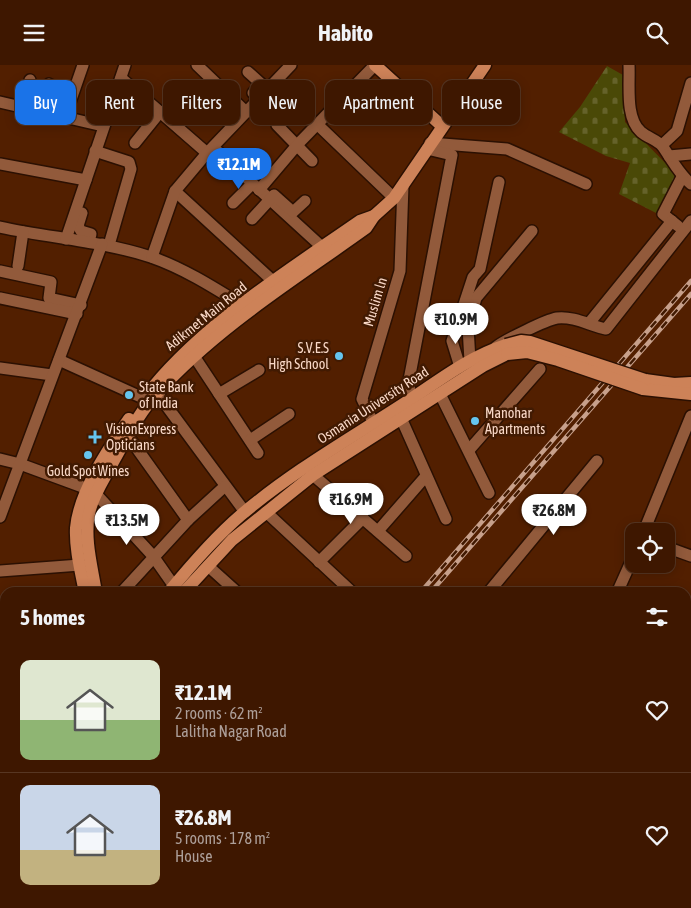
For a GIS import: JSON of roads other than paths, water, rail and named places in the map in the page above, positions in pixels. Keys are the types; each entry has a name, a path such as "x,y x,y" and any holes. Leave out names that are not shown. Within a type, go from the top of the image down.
{"main road":[{"path":"375,65 442,126"},
{"name":"Adikmet Main Road","path":"95,587 88,539 92,492 157,393 194,356 283,287 366,228 374,216 394,198 485,65"},
{"name":"Adikmet Main Road","path":"84,587 76,528 115,439 143,399 184,351 242,305 360,221 374,216"},
{"name":"Osmania University Road","path":"179,587 208,566 266,512 313,475 520,341 645,380 674,384 691,383"},
{"name":"Osmania University Road","path":"177,587 222,532 244,512 310,464 373,422 492,349 526,352 566,363 633,387 691,393"}],"street":[{"path":"76,85 83,65"},
{"path":"89,243 90,235 81,231 78,224 98,152 103,126 125,65"},
{"path":"198,65 246,112"},
{"path":"233,203 255,187 375,65"},
{"path":"492,349 506,339 556,318 590,322 606,329 689,226 672,221 664,212 687,181 662,145 641,132 633,119 629,65"},
{"path":"273,80 288,66"},
{"path":"248,72 257,80"},
{"path":"120,78 270,200 294,211 305,201"},
{"path":"662,145 677,131 691,83"},
{"path":"0,102 15,103"},
{"path":"152,257 175,191 250,107"},
{"path":"135,143 160,112"},
{"path":"76,120 103,126"},
{"path":"277,125 298,144 312,161"},
{"path":"318,125 394,198"},
{"path":"429,146 507,149 586,184"},
{"path":"410,400 409,380 452,155 429,146"},
{"path":"66,239 86,180 98,152"},
{"path":"0,517 52,375 106,244 131,169 129,162 125,159 98,152"},
{"path":"669,156 691,154"},
{"path":"0,164 86,180"},
{"path":"465,364 452,341 473,277 480,269 499,182"},
{"name":"Muslim ln","path":"373,422 362,399 400,271 403,185"},
{"path":"175,191 274,282"},
{"path":"252,219 270,200"},
{"path":"286,207 322,247"},
{"path":"590,322 672,221"},
{"path":"0,227 89,243 106,244 152,257 199,278 242,305"},
{"path":"465,364 468,327 476,298 532,231"},
{"path":"18,266 23,232"},
{"path":"0,271 51,282 49,298 79,309"},
{"path":"0,298 79,309"},
{"path":"194,356 258,453"},
{"path":"59,360 143,399"},
{"path":"0,368 52,375"},
{"path":"469,450 540,369"},
{"path":"219,394 259,370"},
{"path":"157,393 244,512"},
{"path":"440,393 489,493"},
{"path":"250,440 289,414"},
{"path":"647,523 691,416"},
{"path":"401,418 446,519"},
{"path":"128,435 188,520"},
{"path":"0,459 20,464 92,492 154,556 173,587"},
{"path":"493,587 597,461"},
{"path":"313,475 406,556"},
{"path":"378,531 426,476"},
{"path":"126,587 188,520 224,487"},
{"path":"266,512 347,587"},
{"path":"320,562 364,518"},
{"path":"675,550 691,556"},
{"path":"0,571 80,565"},
{"path":"208,566 231,587"},
{"path":"620,587 626,573"}],"railway":[{"path":"425,587 691,281"},
{"path":"435,587 691,294"}],"place":[{"name":"S.V.E.S High School","path":"339,356"},
{"name":"State Bank of India","path":"129,395"},
{"name":"Manohar Apartments","path":"475,421"},
{"name":"VisionExpress Opticians","path":"95,437"},
{"name":"Gold Spot Wines","path":"88,455"}]}
